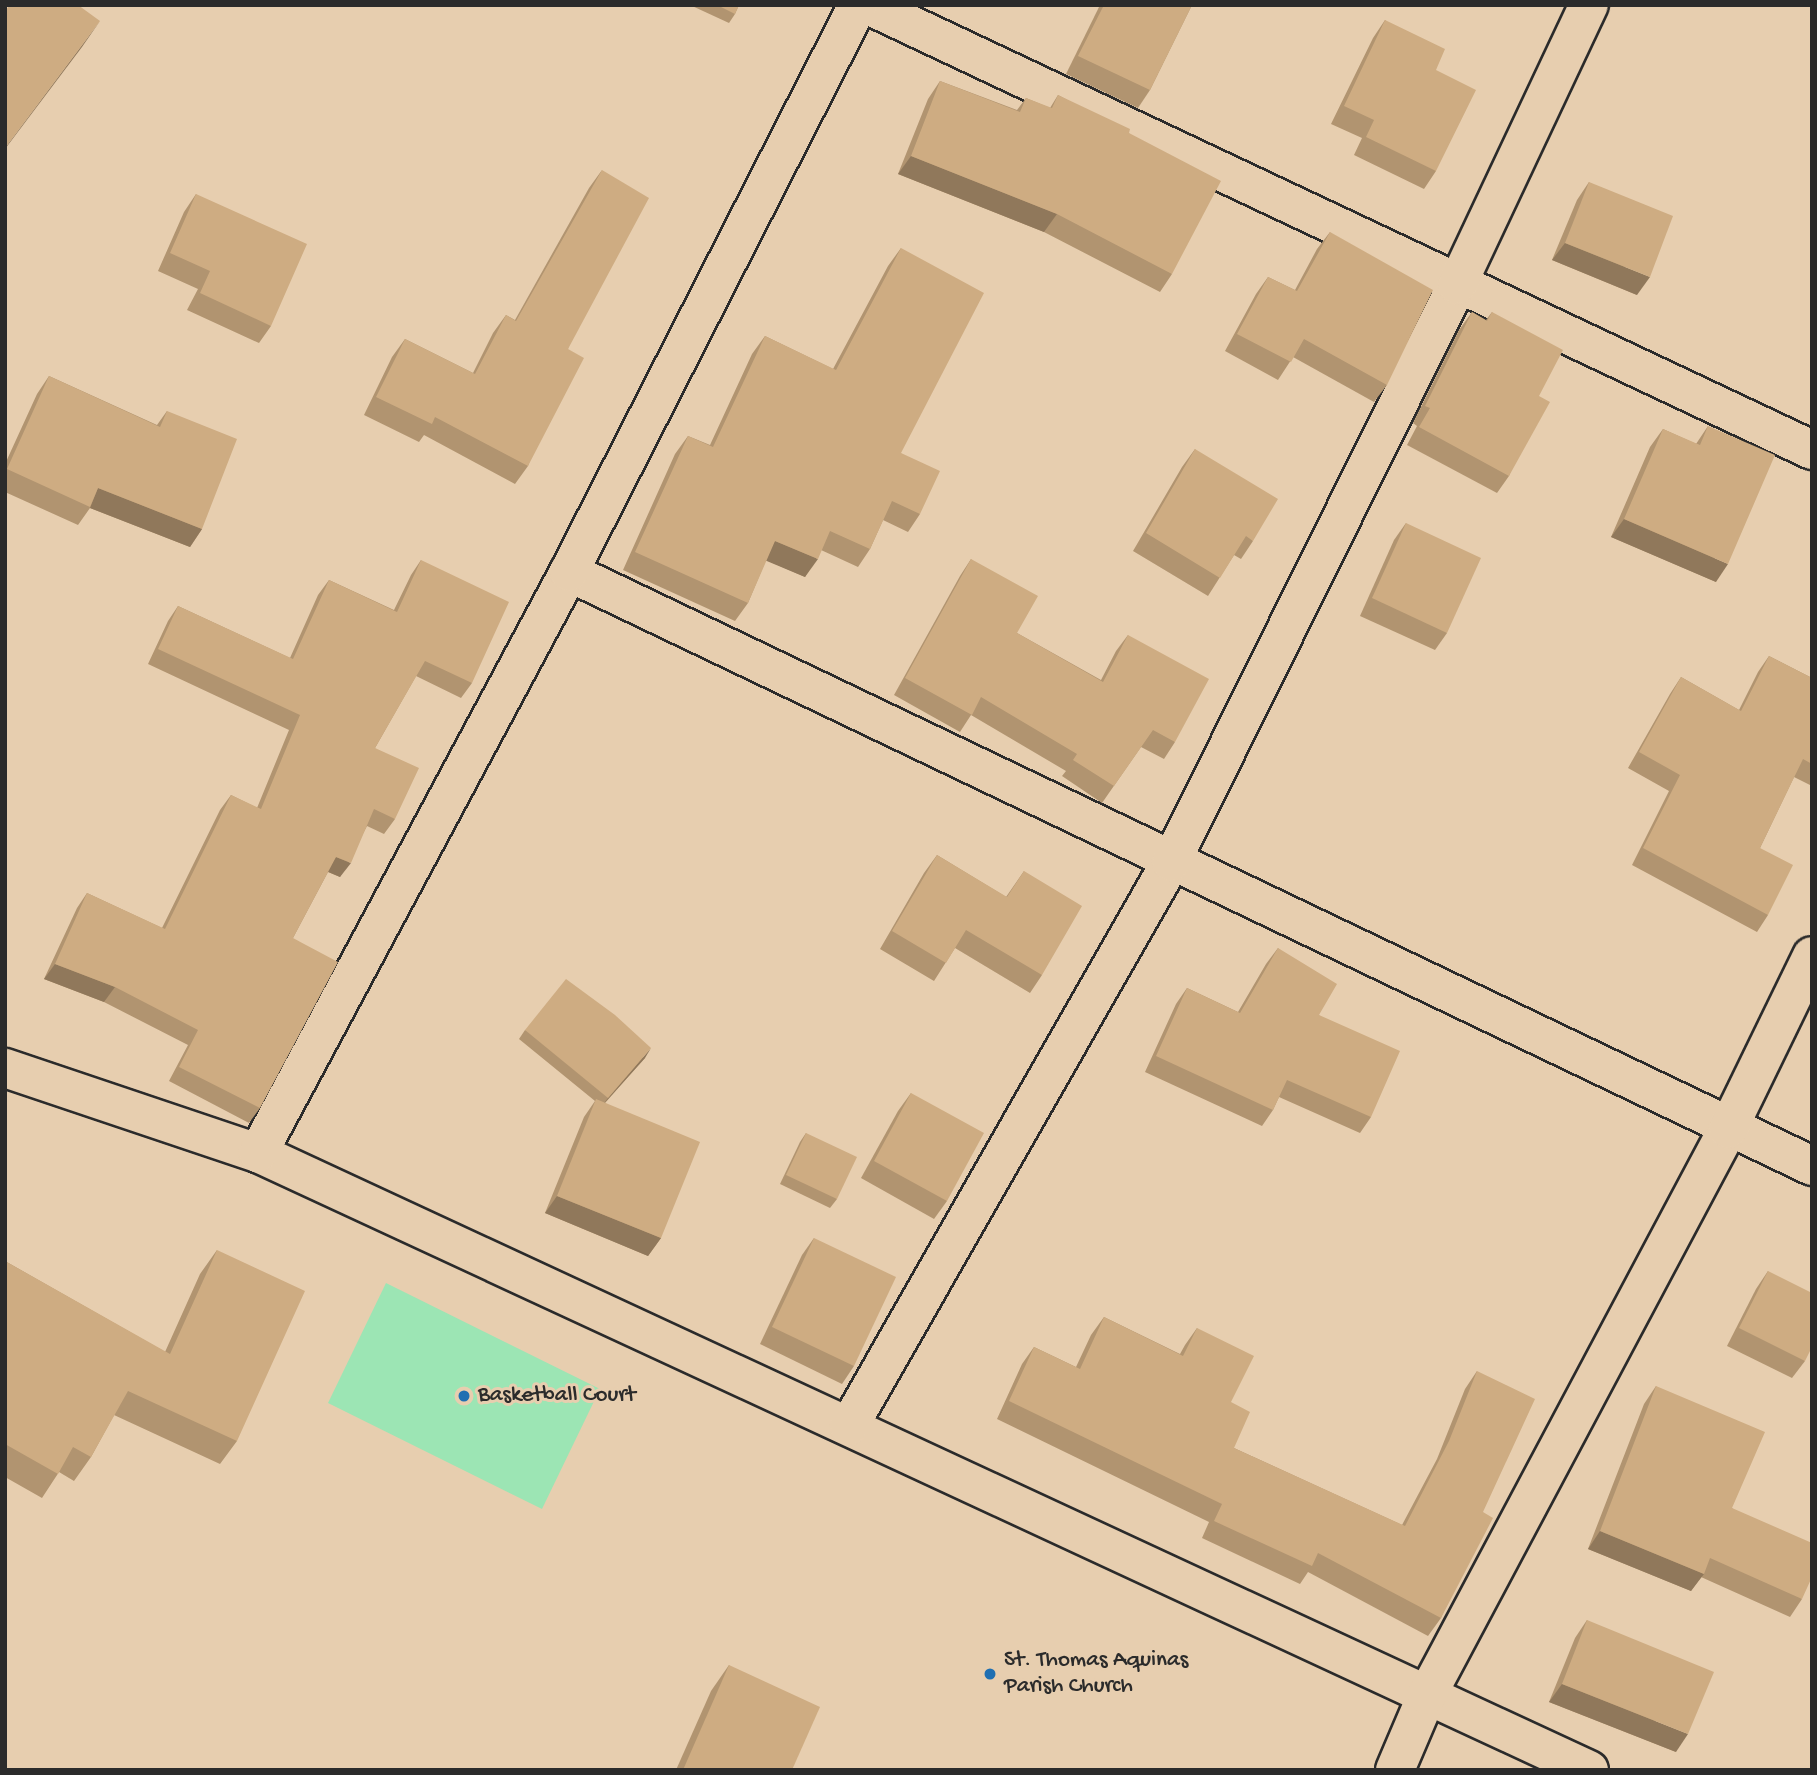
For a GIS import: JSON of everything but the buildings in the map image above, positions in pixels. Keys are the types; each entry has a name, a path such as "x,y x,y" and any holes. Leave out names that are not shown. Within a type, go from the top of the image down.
{"street":[{"path":"258,1153 569,572 858,5"},
{"path":"868,5 1457,285 1812,450"},
{"path":"849,1426 1171,862 1457,285 1589,5"},
{"path":"569,572 1728,1129 1812,1166"},
{"path":"1395,1770 1427,1695 1728,1129 1812,956"},
{"path":"5,1069 258,1153 1589,1770"}],"green space":[{"name":"Basketball Court","path":"386,1283 600,1389 542,1509 328,1403"}],"place":[{"name":"Basketball Court","path":"464,1396"},
{"name":"St. Thomas Aquinas Parish Church","path":"990,1674"}]}
